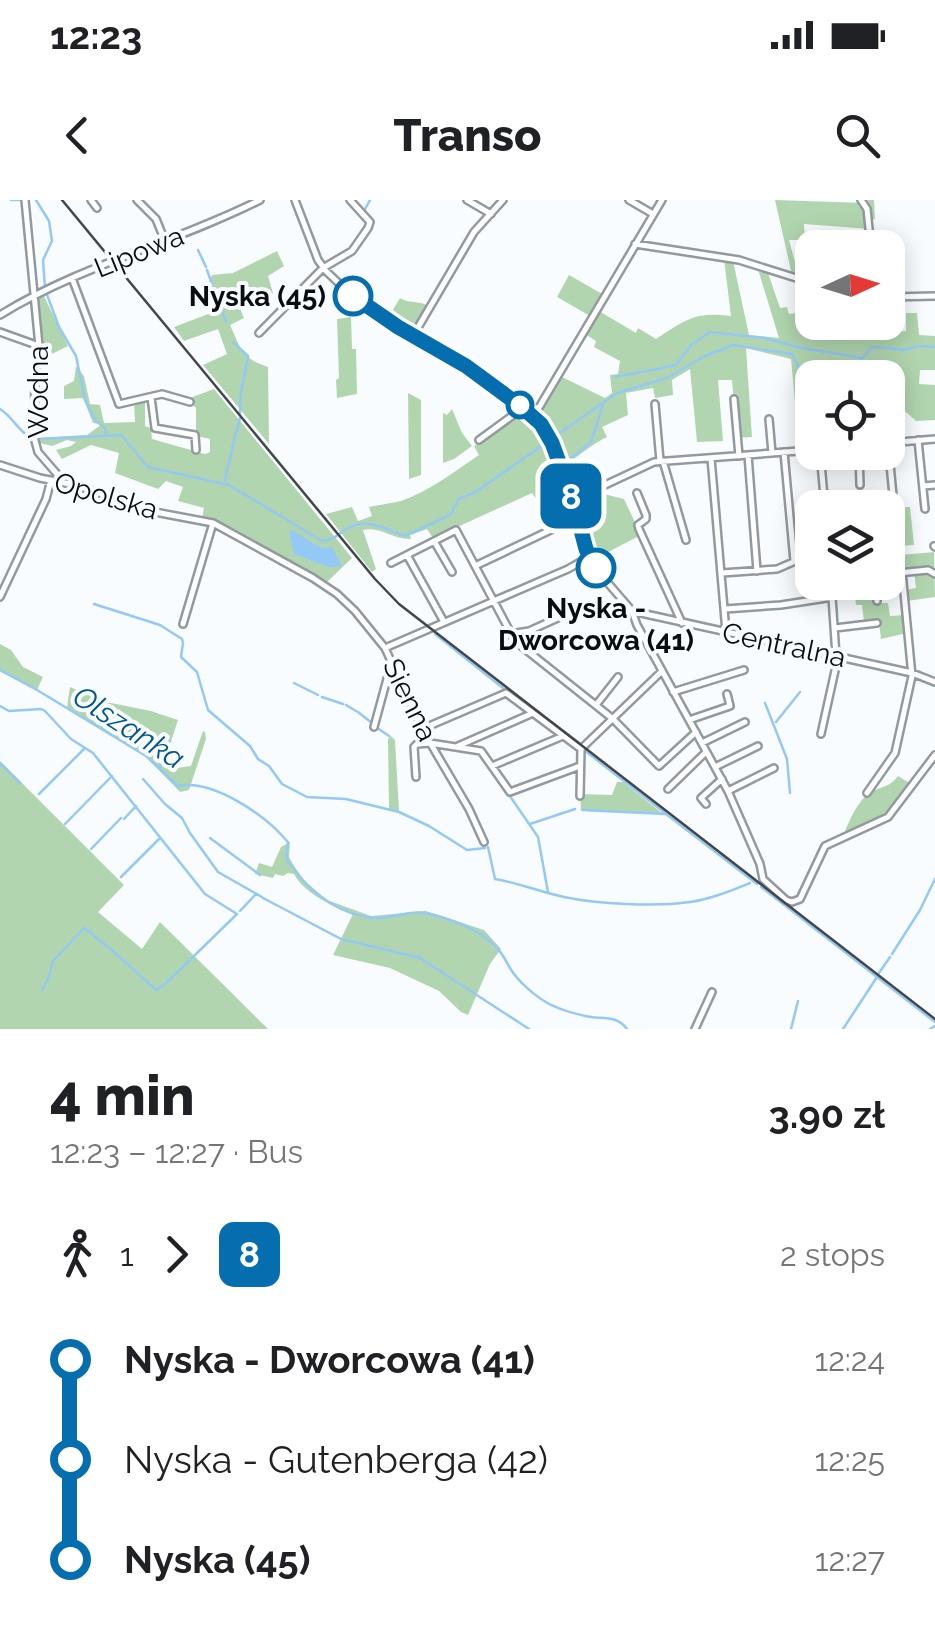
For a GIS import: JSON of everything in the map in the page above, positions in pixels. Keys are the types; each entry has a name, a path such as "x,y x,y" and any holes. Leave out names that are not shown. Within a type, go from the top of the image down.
{"street":[{"name":"Wodna","path":"25,200 39,346 34,439 38,452 60,481"},
{"path":"137,200 156,218 165,241"},
{"name":"Lipowa","path":"0,315 72,278 260,200"},
{"path":"295,200 318,260 356,299 466,366 534,416 550,439 589,557 632,611 728,790 763,879 789,902 797,901 825,846 882,822 935,756"},
{"path":"259,333 323,268 352,251 368,228 370,222 350,200"},
{"path":"467,200 491,214"},
{"path":"414,336 474,232 503,200"},
{"path":"628,200 653,214"},
{"path":"534,416 662,200"},
{"path":"861,200 867,208 870,230"},
{"path":"635,244 728,258 795,277"},
{"path":"72,278 118,404 166,394 190,402"},
{"path":"905,297 935,296"},
{"path":"0,332 39,346"},
{"path":"151,396 155,428 195,436 196,450"},
{"path":"734,399 739,456"},
{"path":"654,404 662,462 686,540"},
{"path":"479,440 523,408"},
{"path":"769,419 772,453"},
{"path":"905,441 935,439"},
{"path":"918,440 925,509"},
{"path":"573,500 635,470 662,462 795,451"},
{"path":"722,574 782,568 794,561 784,452"},
{"path":"748,455 758,571"},
{"path":"711,458 726,632"},
{"name":"Opolska","path":"0,465 155,512 213,523 313,578"},
{"path":"860,470 860,484"},
{"path":"0,596 46,499 51,480"},
{"path":"922,486 935,485"},
{"path":"637,493 646,515 638,524 639,529 682,623"},
{"path":"476,566 578,517"},
{"path":"182,624 213,523"},
{"path":"391,562 456,530 520,647 613,719 659,766 696,732"},
{"path":"434,541 452,572"},
{"path":"407,555 444,623"},
{"path":"385,648 572,568 589,557"},
{"path":"905,572 933,572"},
{"name":"Sienna","path":"313,578 346,602 385,648 422,729 484,842"},
{"path":"724,609 814,600"},
{"path":"821,734 837,657 833,600"},
{"path":"867,793 894,753 912,673 905,600"},
{"name":"Centralna","path":"632,611 934,681"},
{"path":"510,634 560,617"},
{"path":"836,628 877,623"},
{"path":"374,727 392,666"},
{"path":"674,692 744,670"},
{"path":"580,796 581,749 662,671"},
{"path":"596,705 618,677"},
{"path":"422,729 506,694 581,749"},
{"path":"689,720 730,706 727,694"},
{"path":"455,747 533,713"},
{"path":"702,743 746,722"},
{"path":"492,766 563,736"},
{"path":"416,778 414,747 430,743 481,752 511,792 580,766"},
{"path":"715,766 758,746"},
{"path":"668,789 706,752"},
{"path":"728,790 774,768"},
{"path":"706,804 701,798 722,779"},
{"path":"695,1029 712,992"}],"green space":[{"path":"775,200 874,200 875,219 869,220 870,229 804,224 804,230 795,230 795,240 789,240 795,262 795,276"},
{"path":"277,251 284,266 268,276 273,293 261,300 254,289 236,299 244,318 230,325 247,356 268,367 269,444 203,365 227,354 218,329 184,341 174,327 211,313 207,294 212,275 233,273"},
{"path":"724,259 733,261 749,335 779,338 757,266 767,270 780,308 787,307 789,314 795,313 795,340 905,340 906,313 917,313 919,335 935,336 935,370 920,370 919,384 935,385 935,420 916,421 905,411 905,360 795,360 795,402 791,359 746,348 752,437 737,438 732,380 718,380 723,441 697,442 690,369 672,380 673,395 655,398 653,388 626,393 628,415 602,427 607,437 561,467 538,416 560,376 605,398 612,393 610,375 618,374 620,361 594,347 596,341 585,334 599,311 636,333 638,328 656,339 691,318 731,316"},
{"path":"569,275 604,295 590,316 557,297"},
{"path":"43,294 68,346 50,355 48,348 41,347 36,298"},
{"path":"400,298 428,306 415,327 408,329 388,318"},
{"path":"351,317 357,394 337,398 337,319"},
{"path":"76,366 84,376 90,404 100,405 104,423 135,422 134,401 145,398 145,426 151,428 152,439 205,454 210,452 210,439 196,436 196,408 187,399 214,389 352,558 323,582 225,526 202,518 204,508 178,501 183,487 166,481 158,489 115,473 119,453 91,445 62,459 56,450 76,442 67,440 52,446 36,442 36,438 87,435 102,424 93,423 83,398 64,399 64,386 74,381"},
{"path":"408,393 421,400 421,475 409,479"},
{"path":"452,409 472,446 443,463 443,413 447,415"},
{"path":"524,410 549,444 565,484 537,500 532,493 433,538 427,529 410,535 411,539 363,530 376,569 372,572 326,514 352,507 358,521 372,516 369,507 401,501 421,492 479,455 474,446"},
{"path":"600,486 604,494 624,499 641,535 591,561 573,500"},
{"path":"905,507 910,507 914,545 905,546"},
{"path":"934,552 935,597 907,601 906,590 916,588 914,572 905,572 905,555"},
{"path":"856,600 888,603 890,616 906,615 907,633 881,639 879,622 864,622 862,605 856,605"},
{"path":"0,644 11,650 23,667 43,677 37,690 0,670"},
{"path":"70,687 106,702 178,720 164,763 176,768 191,766 205,732 189,790 180,792 145,756 67,707"},
{"path":"391,736 395,740 399,811 389,809"},
{"path":"0,761 124,885 98,912 142,949 160,922 268,1029 0,1029"},
{"path":"898,776 911,784 896,803 877,820 847,833 865,796"},
{"path":"617,782 623,782 663,814 581,810 580,794 612,795"},
{"path":"290,842 289,857 301,878 327,900 371,916 426,911 484,930 501,949 490,964 468,1015 439,991 390,968 333,955 353,914 312,893 294,874 275,874 273,878 255,874 259,863 272,867 281,847"}],"water":[{"path":"289,531 321,548 332,547 342,566 328,567 294,554"}],"waterway":[{"path":"11,200 20,200"},
{"path":"36,200 49,221 52,241 43,260 45,288"},
{"path":"364,211 370,200"},
{"path":"198,250 206,267"},
{"path":"207,270 212,284"},
{"path":"213,287 226,321"},
{"path":"46,292 59,327 76,356 85,400 106,433"},
{"path":"642,372 676,365 692,344 710,332 765,338 862,358"},
{"path":"233,342 248,356 240,413"},
{"path":"39,439 121,435 148,467 229,485 322,541 359,524 405,536 450,515 459,499 477,491 617,393 667,378 733,345 792,354 802,374 810,377 855,367 871,348 935,347"},
{"path":"615,377 640,372"},
{"path":"562,486 557,470 591,442 603,404"},
{"path":"0,409 31,438"},
{"path":"237,431 240,418"},
{"path":"225,480 236,432"},
{"path":"94,604 160,625 182,639 181,657 197,672 208,710 250,746 282,784 307,797 346,799 399,812 467,850 485,848"},
{"path":"435,634 508,692"},
{"name":"Olszanka","path":"0,670 146,756 178,786 207,788 237,801 266,820 287,841"},
{"path":"294,683 318,695"},
{"path":"776,722 800,692"},
{"path":"322,697 343,704"},
{"path":"765,703 787,759 790,793"},
{"path":"346,705 356,711"},
{"path":"0,706 9,711 45,711 71,739 93,753 205,894 237,914"},
{"path":"358,712 372,723"},
{"path":"376,727 389,736"},
{"path":"160,767 170,741"},
{"path":"39,794 84,749"},
{"path":"584,750 665,813"},
{"path":"0,763 20,783"},
{"path":"492,770 538,837 548,892"},
{"path":"65,824 112,776"},
{"path":"143,779 182,818 218,872 262,897"},
{"path":"124,819 136,806"},
{"path":"530,824 575,809"},
{"path":"582,810 666,814 757,884"},
{"path":"91,849 121,818"},
{"path":"210,838 260,875"},
{"path":"121,877 159,839"},
{"name":"Olszanka","path":"288,842 289,863 310,888 330,903 365,917 423,913 458,923 491,942 518,979 545,1001 574,1013 613,1019 627,1029"},
{"path":"488,847 495,879 577,899 676,904 705,899 750,883"},
{"path":"892,954 935,879"},
{"path":"761,887 935,1022"},
{"path":"240,911 256,894"},
{"path":"263,898 341,939 420,958 529,1029"},
{"path":"195,955 236,915"},
{"path":"42,990 53,961 84,928 156,990 194,956"},
{"path":"879,973 890,957"},
{"path":"843,1029 877,977"},
{"path":"791,1029 798,1001"},
{"path":"930,1029 935,1026"}],"railway":[{"path":"62,200 399,604 935,1019"}],"bus line":[{"name":"8","path":"353,296 466,366 534,416 552,443 586,549 596,568"}],"place":[{"name":"Nyska (45)","path":"353,296"},
{"name":"Nyska - Dworcowa (41)","path":"596,568"}]}
